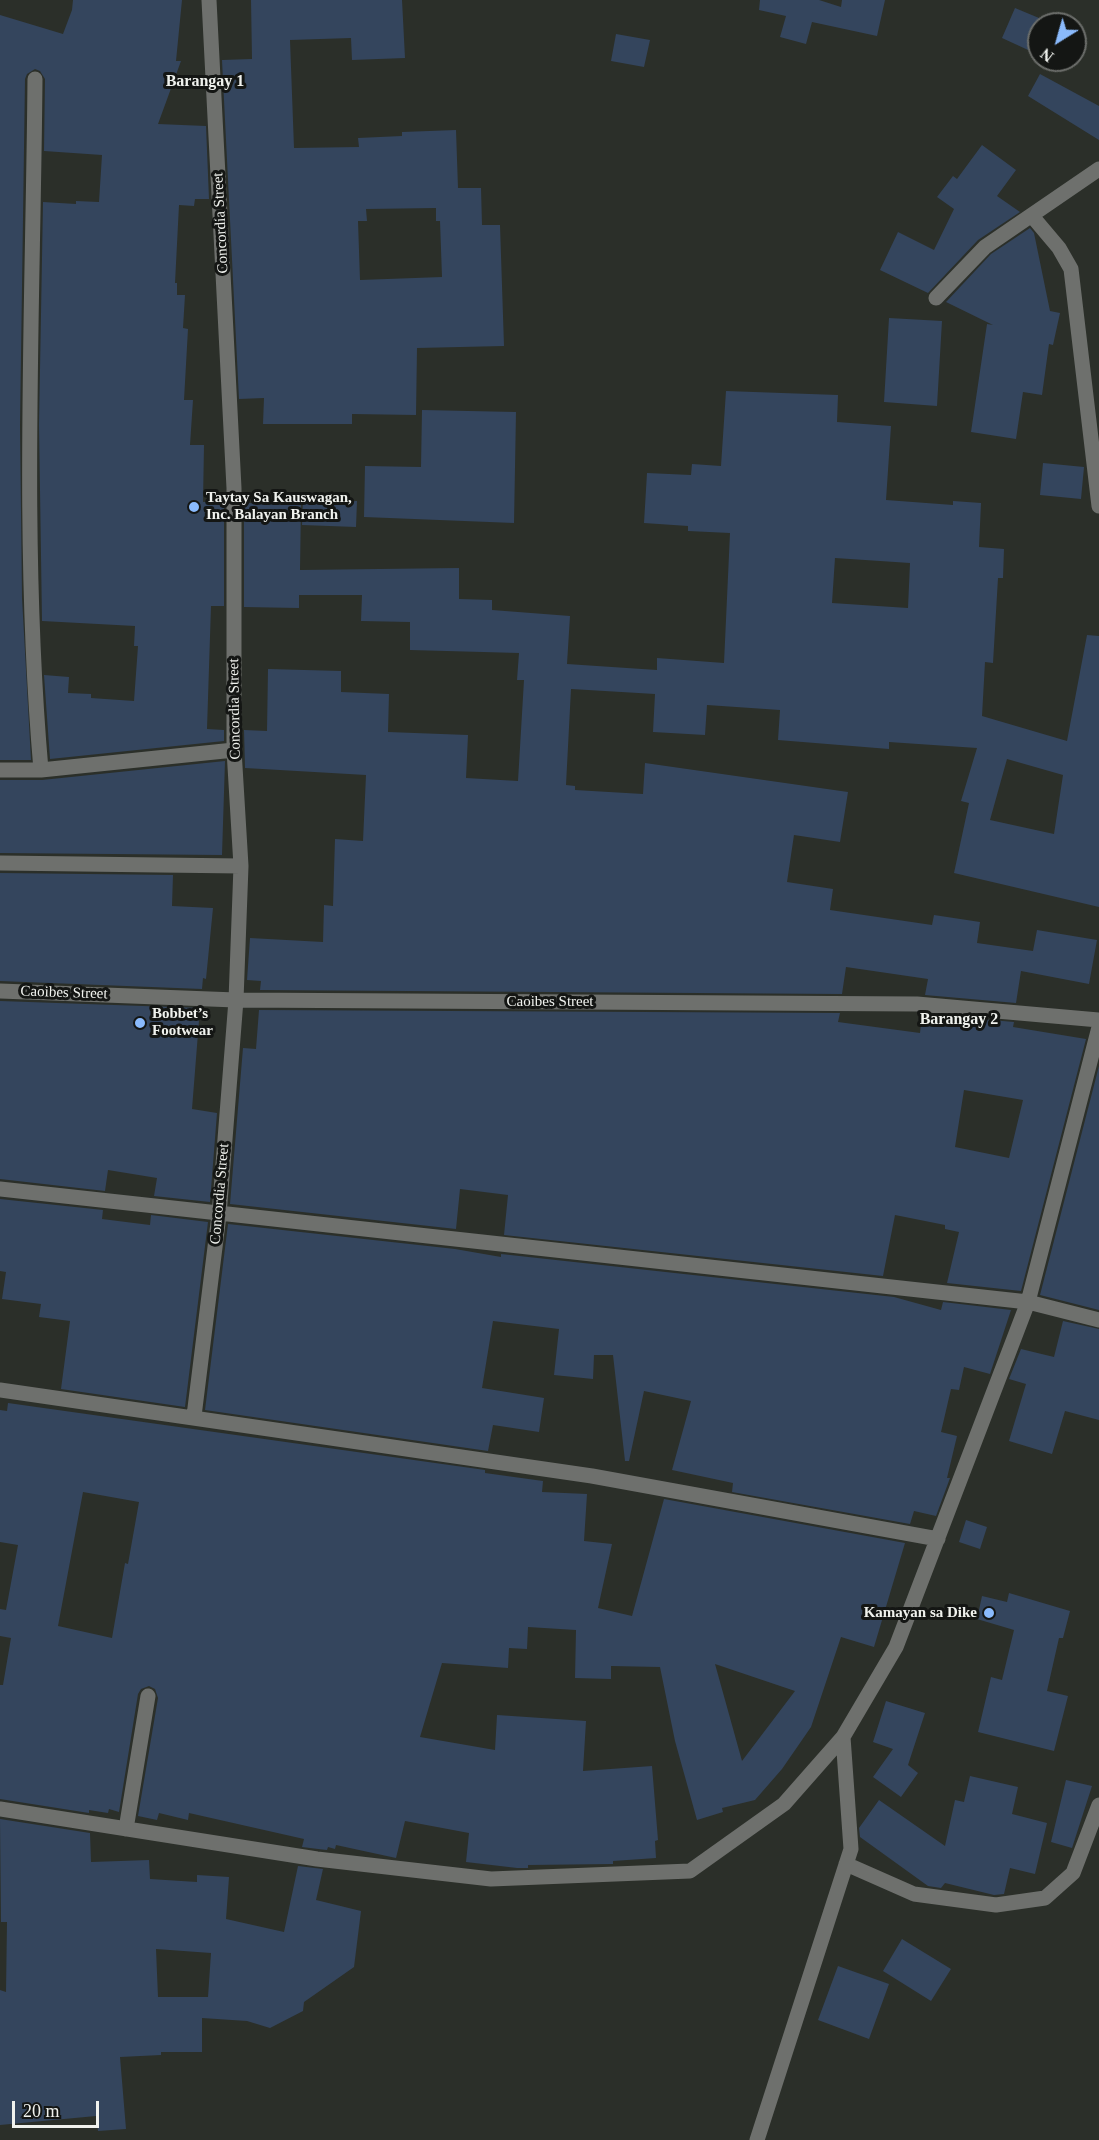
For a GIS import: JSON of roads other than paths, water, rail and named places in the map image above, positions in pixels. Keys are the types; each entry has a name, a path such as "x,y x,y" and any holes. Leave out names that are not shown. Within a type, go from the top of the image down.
{"street":[{"name":"Concordia Street","path":"194,1416 219,1215 236,1000 241,866 234,750 234,488 209,0"},
{"path":"35,79 31,502 33,675 41,770"},
{"path":"936,298 985,247 1099,169"},
{"path":"1032,216 1059,249 1071,268 1099,506"},
{"path":"0,770 41,770 234,750"},
{"path":"0,863 241,866"},
{"name":"Caoibes Street","path":"0,991 236,1000 917,1004 1099,1020"},
{"path":"0,1809 317,1859 491,1879 690,1871 784,1804 843,1737 896,1647 1028,1302 1099,1028"},
{"path":"0,1189 219,1215 1028,1302 1099,1320"},
{"path":"0,1390 194,1416 592,1476 938,1539"},
{"path":"126,1829 148,1696"},
{"path":"757,2140 851,1849 843,1737"},
{"path":"846,1864 914,1894 996,1905 1045,1898 1073,1873 1099,1805"}],"place":[{"name":"Taytay Sa Kauswagan, Inc. Balayan Branch","path":"194,507"},
{"name":"Bobbet’s Footwear","path":"140,1023"},
{"name":"Kamayan sa Dike","path":"989,1613"}],"district":[{"name":"Barangay 1","path":"205,82"},
{"name":"Barangay 2","path":"959,1020"}]}
